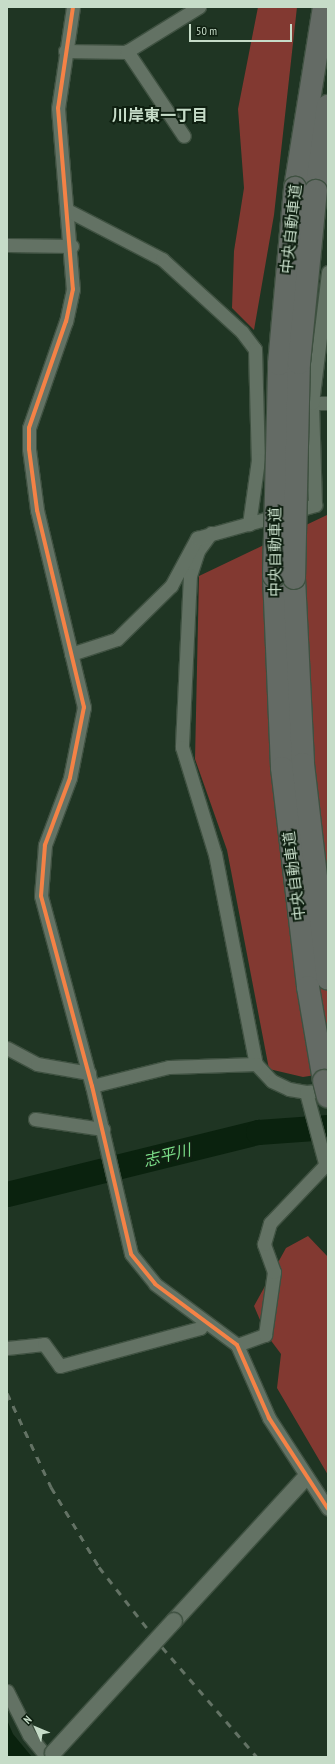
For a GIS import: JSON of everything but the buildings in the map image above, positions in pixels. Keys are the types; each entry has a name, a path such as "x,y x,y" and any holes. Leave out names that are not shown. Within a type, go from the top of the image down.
{"highway":[{"name":"中央自動車道","path":"323,7 295,188 279,364 284,577 282,768 308,987 327,1090"},
{"name":"中央自動車道","path":"328,106 316,191 300,363 284,577 303,764 328,979"}],"street":[{"path":"73,7 65,51 58,108 72,246 73,289 68,314 29,428 29,449 37,510 84,707 70,778 45,845 41,896 89,1073 131,1254 154,1284 237,1345 269,1418 305,1478 328,1509"},
{"path":"65,51 127,51 199,7"},
{"path":"127,51 184,136"},
{"path":"69,211 162,259 242,332 255,349 258,460 248,524"},
{"path":"7,245 72,246"},
{"path":"71,654 117,639 171,586 198,538 211,533 315,505 312,403 328,272"},
{"path":"312,403 328,403"},
{"path":"211,533 198,551 190,575 182,747 214,854 256,1064 272,1080 306,1092 327,1090"},
{"path":"7,1048 37,1064 89,1073"},
{"path":"92,1086 170,1067 256,1064"},
{"path":"237,1345 265,1335 274,1272 264,1244 270,1223 301,1194 327,1162 306,1092"},
{"path":"35,1119 103,1130"},
{"path":"7,1348 44,1344 60,1366 200,1328 205,1322"},
{"path":"7,1691 20,1720 49,1756 305,1478"}],"shaded area":[{"path":"258,7 297,7 274,215 254,330 232,308 234,251 244,188 238,109"},
{"path":"328,432 328,1073 303,1077 269,1069 227,850 195,759 199,576 327,515"},
{"path":"308,1236 328,1257 328,1475 277,1388 281,1354 266,1334 254,1306 286,1248"},
{"path":"7,1720 13,1734 32,1757 7,1757"}],"waterway":[{"name":"志平川","path":"7,1194 258,1132 328,1127"}],"railway":[{"path":"7,1393 51,1487 99,1567 162,1647 257,1757"}],"cycle path":[{"path":"73,7 58,108 73,289 66,321 29,428 29,449 37,510 84,707 70,778 45,845 41,896 92,1086 131,1254 155,1284 237,1345 269,1418 328,1509"}],"district":[{"name":"川岸東一丁目","path":"160,115"}]}
